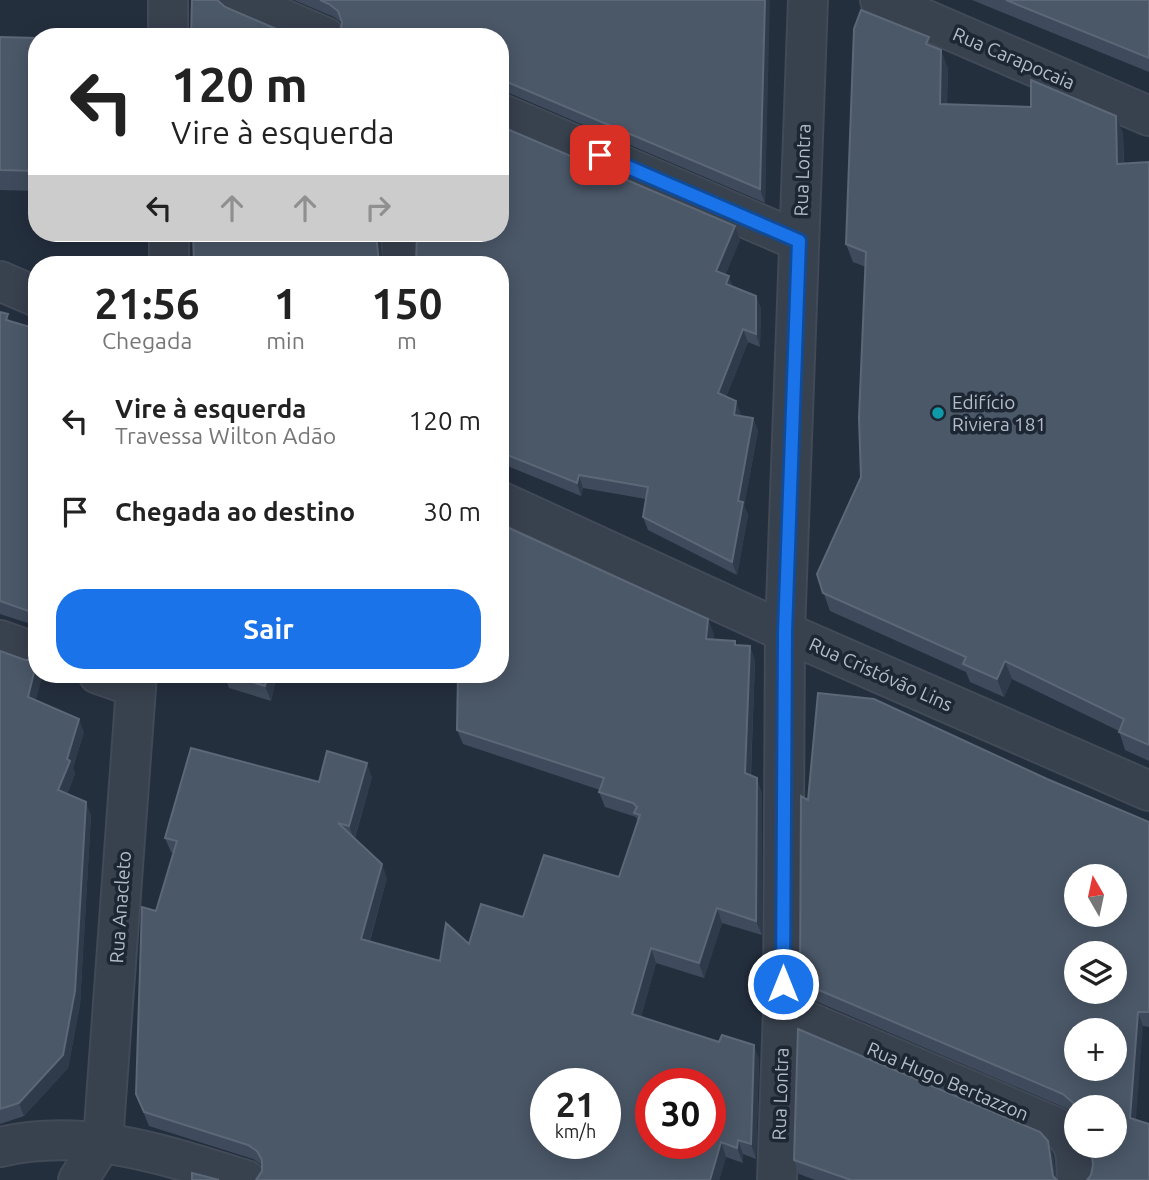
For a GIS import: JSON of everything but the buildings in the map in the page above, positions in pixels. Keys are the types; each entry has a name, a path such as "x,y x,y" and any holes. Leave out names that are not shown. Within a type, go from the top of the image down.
{"street":[{"path":"168,0 168,28"},
{"path":"239,0 304,28"},
{"name":"Rua Lontra","path":"776,1180 783,1011 785,632 808,0"},
{"name":"Rua Carapocaia","path":"880,0 1149,116"},
{"path":"509,117 799,241"},
{"path":"0,281 28,293"},
{"name":"Rua Cristóvão Lins","path":"509,505 785,632 1149,790"},
{"path":"0,640 28,650"},
{"name":"Rua Anacleto","path":"103,1141 136,683"},
{"name":"Rua Hugo Bertazzon","path":"783,1011 1056,1127 1069,1135 1074,1143 1077,1180"},
{"path":"0,1147 27,1141 103,1141 246,1180"},
{"path":"78,1180 103,1141"}],"place":[{"name":"Edifício Riviera 181","path":"938,413"}],"route":[{"path":"600,155 799,241 785,632 783,984"}]}
